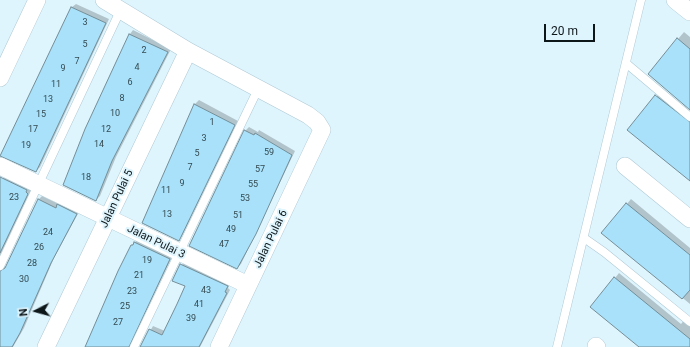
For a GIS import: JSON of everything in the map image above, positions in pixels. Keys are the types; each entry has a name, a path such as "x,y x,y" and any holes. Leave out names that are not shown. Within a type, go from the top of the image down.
{"street":[{"path":"0,78 37,0"},
{"path":"104,0 188,51 258,89"},
{"path":"675,0 690,12"},
{"name":"Jalan Pulai 5","path":"46,347 188,51"},
{"name":"Jalan Pulai 6","path":"220,347 322,130 318,122 308,115 258,89"},
{"name":"Jalan Pulai 3","path":"0,166 178,253 248,285"},
{"path":"625,166 690,219"}],"lane":[{"path":"557,347 627,64 641,0"},
{"path":"0,266 39,186 120,9"},
{"path":"627,64 690,117"},
{"path":"134,347 258,89"},
{"path":"584,238 604,252 690,322"}],"building":[{"path":"71,7 106,23 36,172 0,156"},
{"path":"129,34 168,52 112,161 96,201 63,185 85,129"},
{"path":"677,38 690,49 690,110 648,74"},
{"path":"655,95 690,122 690,181 627,130"},
{"path":"194,104 235,125 179,241 142,223"},
{"path":"244,130 254,135 255,133 292,155 256,234 237,269 189,246"},
{"path":"0,177 27,190 26,192 28,194 0,253"},
{"path":"38,199 56,208 57,204 77,214 51,263 20,333 12,347 0,347 0,271 5,268"},
{"path":"626,203 690,255 690,290 682,299 601,233"},
{"path":"134,242 170,259 129,347 85,347 118,271"},
{"path":"180,264 228,286 225,292 227,293 199,347 140,347 149,329 162,335 177,304 185,286 172,281"},
{"path":"614,277 690,339 690,347 639,347 590,307"}]}
